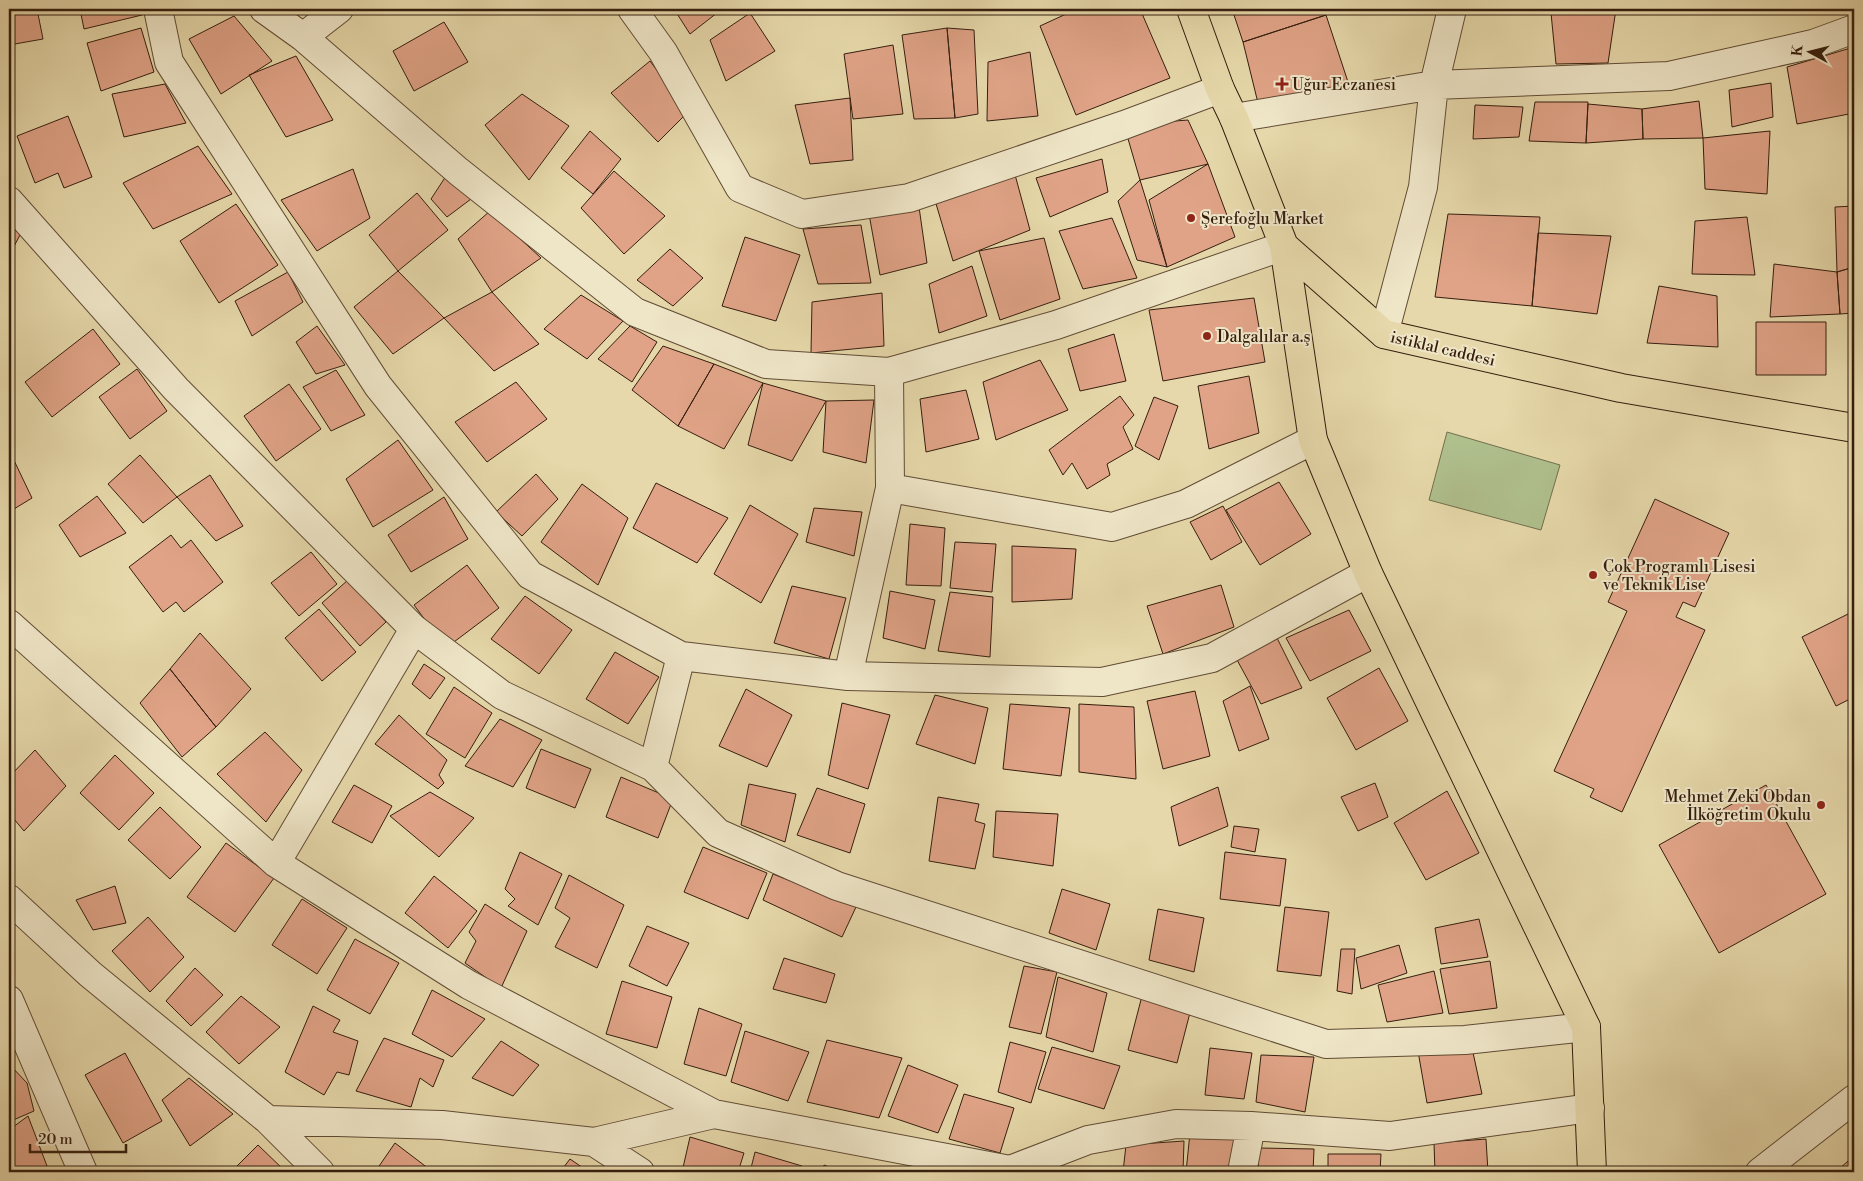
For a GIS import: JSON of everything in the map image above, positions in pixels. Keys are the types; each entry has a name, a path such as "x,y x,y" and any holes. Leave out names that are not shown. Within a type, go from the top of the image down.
{"main road":[{"name":"istiklal caddesi","path":"1191,9 1220,89 1234,118 1284,246 1384,334 1621,388 1854,428"},
{"path":"1284,246 1314,440 1368,573 1586,1027 1592,1172"}],"street":[{"path":"158,9 169,62 378,386 530,575 681,656 848,676 1102,682 1212,658 1368,573"},
{"path":"264,9 303,37 458,171 635,312 766,364 890,372 1056,325 1284,246"},
{"path":"303,37 339,9"},
{"path":"632,9 663,52 740,188 802,214 909,198 1124,125 1220,89"},
{"path":"1384,334 1423,186 1434,85 1452,9"},
{"path":"1234,118 1434,85 1669,76 1813,44 1854,29"},
{"path":"9,201 176,389 414,629 502,695 653,768 718,832 837,886 1326,1044 1464,1040 1586,1027"},
{"path":"848,676 890,488 890,372"},
{"path":"890,488 1112,527 1186,504 1314,440"},
{"path":"9,624 276,863 469,985 714,1114 1010,1170 1088,1140 1176,1124 1251,1126 1390,1136 1590,1108"},
{"path":"276,863 414,629"},
{"path":"653,768 681,656"},
{"path":"9,899 90,974 268,1120 320,1172"},
{"path":"9,1000 83,1172"},
{"path":"1760,1172 1854,1099"},
{"path":"268,1120 442,1125 594,1142 714,1114"},
{"path":"1242,1172 1251,1126"},
{"path":"594,1142 640,1172"}],"green space":[{"path":"1447,432 1560,465 1541,530 1429,500"}],"building":[{"path":"9,9 37,9 43,39 9,45"},
{"path":"80,9 141,9 142,15 84,29"},
{"path":"289,9 302,9 291,14"},
{"path":"674,9 722,9 690,34"},
{"path":"1077,9 1140,9 1170,78 1076,115 1040,26"},
{"path":"1232,9 1324,9 1326,15 1243,42"},
{"path":"1616,9 1608,63 1556,64 1551,13"},
{"path":"1681,9 1733,9 1733,12 1682,14"},
{"path":"750,13 775,51 726,81 710,40"},
{"path":"1326,15 1349,85 1258,103 1243,42"},
{"path":"234,16 272,61 221,94 189,39"},
{"path":"444,22 468,62 414,91 393,51"},
{"path":"141,28 154,72 101,91 87,43"},
{"path":"947,28 974,30 978,114 955,118"},
{"path":"947,28 955,118 914,119 902,35"},
{"path":"893,45 903,114 853,119 844,54"},
{"path":"1854,47 1854,113 1797,124 1787,67"},
{"path":"1030,52 1038,116 987,121 988,62"},
{"path":"296,56 333,120 286,137 249,75"},
{"path":"650,61 688,112 658,142 611,93"},
{"path":"1771,83 1773,117 1732,127 1729,90"},
{"path":"165,84 186,123 124,137 112,94"},
{"path":"522,94 569,126 529,180 485,125"},
{"path":"850,98 853,160 810,164 795,105"},
{"path":"1699,101 1703,138 1643,139 1642,109"},
{"path":"1535,102 1588,102 1586,143 1529,141"},
{"path":"1588,104 1642,109 1643,139 1586,143"},
{"path":"1475,105 1523,107 1519,137 1473,139"},
{"path":"68,116 92,177 64,188 58,173 35,183 17,136"},
{"path":"1188,120 1208,164 1140,180 1124,125"},
{"path":"590,131 621,159 593,194 561,168"},
{"path":"1770,131 1767,194 1705,189 1703,138"},
{"path":"198,146 232,194 153,229 123,183"},
{"path":"1102,159 1108,192 1050,217 1036,178"},
{"name":"Şerefoğlu Market","path":"1208,164 1235,237 1167,267 1149,200"},
{"path":"353,169 370,218 317,251 281,200"},
{"path":"614,171 665,216 624,254 581,208"},
{"path":"1014,171 1030,230 953,261 934,197"},
{"path":"446,176 471,199 447,217 431,199"},
{"path":"1140,180 1167,267 1137,260 1118,201"},
{"path":"417,193 448,230 398,271 369,235"},
{"path":"236,204 278,265 219,303 180,241"},
{"path":"1854,206 1854,267 1837,272 1835,207"},
{"path":"919,207 927,263 880,275 869,214"},
{"path":"490,211 541,258 492,292 458,239"},
{"path":"1448,214 1540,217 1532,306 1435,297"},
{"path":"1747,217 1755,275 1692,274 1695,221"},
{"path":"1112,218 1137,278 1083,289 1059,231"},
{"path":"861,225 871,283 818,284 803,229"},
{"path":"9,226 21,233 9,256"},
{"path":"1538,233 1611,236 1597,314 1532,306"},
{"path":"745,237 800,255 776,321 722,306"},
{"path":"1044,238 1060,299 1000,320 979,251"},
{"path":"670,249 703,278 673,306 637,280"},
{"path":"1774,264 1837,272 1840,314 1770,317"},
{"path":"972,266 987,316 939,333 929,284"},
{"path":"1854,267 1854,313 1840,314 1837,272"},
{"path":"398,271 444,318 393,354 354,307"},
{"path":"288,272 303,302 252,336 235,301"},
{"path":"1659,286 1717,296 1718,347 1647,343"},
{"path":"492,292 539,344 494,371 444,318"},
{"path":"882,293 884,346 811,353 812,302"},
{"path":"581,295 623,321 587,359 544,329"},
{"name":"Dalgalılar a.ş","path":"1254,298 1265,362 1163,381 1149,310"},
{"path":"1756,322 1826,322 1826,375 1756,375"},
{"path":"317,326 345,365 316,374 296,342"},
{"path":"630,326 657,342 632,382 598,359"},
{"path":"93,329 120,364 52,417 25,382"},
{"path":"1114,334 1126,381 1080,391 1068,349"},
{"path":"663,346 714,364 678,426 632,390"},
{"path":"1040,360 1068,410 996,440 983,382"},
{"path":"714,364 763,383 724,449 678,426"},
{"path":"137,369 167,411 130,439 99,397"},
{"path":"336,370 365,415 331,431 303,387"},
{"path":"1249,376 1259,433 1209,449 1198,386"},
{"path":"516,382 547,419 487,462 455,422"},
{"path":"763,383 826,401 792,461 748,445"},
{"path":"289,384 321,429 276,461 244,416"},
{"path":"966,390 979,439 926,452 920,399"},
{"path":"1120,396 1134,415 1123,427 1133,449 1107,464 1110,475 1087,489 1072,463 1063,475 1049,450"},
{"path":"1154,397 1178,406 1159,460 1135,446"},
{"path":"874,400 866,463 823,452 826,401"},
{"path":"398,440 433,490 373,527 346,479"},
{"path":"9,450 32,498 9,512"},
{"path":"140,455 177,497 143,523 108,484"},
{"path":"536,474 558,499 522,536 496,512"},
{"path":"210,475 243,526 216,541 177,497"},
{"path":"1279,482 1311,534 1260,565 1226,510"},
{"path":"656,483 728,518 697,563 633,528"},
{"path":"582,484 628,518 598,585 541,542"},
{"path":"97,496 126,533 80,557 59,525"},
{"path":"444,497 468,539 411,572 388,535"},
{"path":"1655,499 1729,533 1695,607 1683,602 1676,617 1705,630 1622,812 1590,797 1594,789 1554,771 1627,611 1608,602"},
{"path":"750,505 798,534 761,603 714,574"},
{"path":"1223,506 1242,542 1211,560 1190,522"},
{"path":"814,508 862,512 854,556 806,542"},
{"path":"910,524 945,528 941,586 906,585"},
{"path":"171,535 181,548 191,540 223,582 184,612 176,602 163,612 129,567"},
{"path":"955,542 996,544 992,592 950,588"},
{"path":"1012,546 1076,549 1072,599 1012,602"},
{"path":"311,552 337,584 299,616 271,583"},
{"path":"467,565 499,608 446,648 414,605"},
{"path":"348,580 386,622 360,646 322,603"},
{"path":"1221,585 1234,627 1163,654 1147,606"},
{"path":"792,586 846,598 829,659 774,643"},
{"path":"890,591 935,600 925,649 883,638"},
{"path":"950,592 993,597 990,657 938,651"},
{"path":"525,596 572,630 539,674 491,639"},
{"path":"319,609 356,652 322,681 285,638"},
{"path":"1349,610 1371,651 1310,681 1286,638"},
{"path":"1854,611 1854,697 1836,706 1802,637"},
{"path":"200,633 251,689 216,727 170,669"},
{"path":"1276,636 1302,688 1261,704 1236,658"},
{"path":"615,652 659,677 628,724 586,699"},
{"path":"424,664 445,678 430,699 412,684"},
{"path":"1379,668 1408,721 1356,750 1327,698"},
{"path":"170,669 216,727 182,757 140,703"},
{"path":"1250,686 1269,739 1239,751 1223,701"},
{"path":"454,687 492,713 465,758 426,734"},
{"path":"746,689 792,715 767,767 719,746"},
{"path":"1195,691 1210,756 1163,769 1147,701"},
{"path":"935,695 988,708 975,764 916,744"},
{"path":"842,703 890,715 868,789 828,775"},
{"path":"1010,704 1070,708 1061,776 1003,769"},
{"path":"1079,704 1134,707 1136,779 1079,772"},
{"path":"399,715 447,760 439,775 444,783 438,789 375,744"},
{"path":"500,719 542,740 513,787 465,766"},
{"path":"265,732 302,770 266,822 217,774"},
{"path":"541,749 591,769 575,808 526,788"},
{"path":"35,750 66,786 24,831 9,813 9,777"},
{"path":"115,755 154,793 119,830 80,793"},
{"path":"621,777 673,799 658,838 606,817"},
{"path":"1375,783 1388,817 1358,831 1341,797"},
{"path":"749,784 796,794 785,842 741,825"},
{"path":"354,785 392,806 372,843 332,822"},
{"path":"1766,785 1826,894 1719,953 1659,845"},
{"path":"1218,787 1228,826 1179,846 1171,807"},
{"path":"817,788 865,804 850,853 797,835"},
{"path":"1447,791 1479,853 1426,880 1394,823"},
{"path":"430,792 474,818 439,857 390,816"},
{"path":"938,797 979,804 975,821 985,824 975,869 929,861"},
{"path":"160,807 201,847 170,879 128,840"},
{"path":"996,811 1058,814 1053,866 993,857"},
{"path":"1234,826 1259,829 1255,852 1231,847"},
{"path":"226,843 274,878 235,932 187,897"},
{"path":"703,847 767,873 748,919 684,892"},
{"path":"520,852 562,874 538,925 508,906 515,899 505,889"},
{"path":"1225,852 1286,859 1280,906 1220,899"},
{"path":"773,874 856,907 842,937 763,900"},
{"path":"569,875 624,905 597,968 555,947 570,918 555,908"},
{"path":"434,876 477,911 448,948 405,913"},
{"path":"115,886 126,923 93,930 76,900"},
{"path":"1062,889 1110,904 1096,950 1049,933"},
{"path":"302,899 347,928 317,974 272,945"},
{"path":"485,904 527,931 501,988 465,963 476,941 469,932"},
{"path":"1285,907 1329,912 1321,976 1277,971"},
{"path":"1158,909 1204,918 1194,972 1149,960"},
{"path":"148,917 184,957 150,992 112,951"},
{"path":"1479,919 1488,957 1441,964 1435,928"},
{"path":"647,926 689,943 667,986 629,966"},
{"path":"355,939 399,963 370,1014 327,990"},
{"path":"1399,945 1407,973 1361,989 1356,958"},
{"path":"1341,949 1355,949 1352,994 1337,991"},
{"path":"784,958 835,974 826,1003 773,989"},
{"path":"1490,961 1497,1008 1449,1014 1440,969"},
{"path":"1024,966 1057,972 1041,1034 1009,1027"},
{"path":"195,968 223,995 191,1026 166,1001"},
{"path":"1434,971 1443,1013 1387,1022 1378,985"},
{"path":"1058,977 1107,993 1093,1052 1046,1037"},
{"path":"622,981 672,997 657,1048 606,1034"},
{"path":"432,990 485,1019 452,1057 412,1034"},
{"path":"1143,992 1192,1005 1177,1063 1128,1050"},
{"path":"241,996 280,1027 239,1064 206,1032"},
{"path":"313,1006 340,1020 333,1032 358,1041 349,1075 337,1072 324,1095 285,1072"},
{"path":"699,1008 742,1024 726,1076 684,1064"},
{"path":"745,1031 809,1052 788,1101 731,1082"},
{"path":"384,1038 444,1060 433,1087 420,1078 411,1107 356,1091"},
{"path":"827,1040 902,1058 879,1118 807,1102"},
{"path":"501,1041 539,1065 513,1096 472,1078"},
{"path":"1010,1042 1046,1052 1031,1103 998,1092"},
{"path":"1052,1047 1120,1066 1104,1109 1038,1089"},
{"path":"1210,1048 1252,1053 1244,1099 1205,1095"},
{"path":"1472,1048 1482,1094 1427,1103 1418,1051"},
{"path":"125,1053 162,1121 123,1143 85,1075"},
{"path":"1261,1055 1314,1057 1305,1112 1256,1102"},
{"path":"10,1065 27,1083 34,1111 9,1121"},
{"path":"908,1065 958,1085 938,1133 888,1116"},
{"path":"189,1078 233,1114 190,1146 162,1100"},
{"path":"964,1094 1014,1108 1000,1153 949,1139"},
{"path":"28,1116 47,1166 33,1172 9,1172 9,1130"},
{"path":"1190,1133 1234,1139 1232,1172 1186,1172"},
{"path":"690,1137 744,1153 738,1172 682,1172"},
{"path":"1486,1139 1488,1172 1435,1172 1434,1143"},
{"path":"1184,1141 1183,1172 1123,1172 1126,1145"},
{"path":"395,1143 433,1172 375,1172"},
{"path":"258,1145 286,1172 231,1172"},
{"path":"1259,1148 1314,1149 1313,1172 1258,1172"},
{"path":"755,1152 802,1166 801,1172 750,1172"},
{"path":"1328,1154 1381,1154 1380,1172 1328,1172"},
{"path":"1854,1156 1854,1172 1844,1172 1840,1168"},
{"path":"570,1159 589,1172 560,1172"},
{"path":"910,1162 950,1172 906,1172"},
{"path":"824,1165 842,1172 822,1172"}],"place":[{"name":"Uğur Eczanesi","path":"1282,84"},
{"name":"Şerefoğlu Market","path":"1191,218"},
{"name":"Dalgalılar a.ş","path":"1207,336"},
{"name":"Çok Programlı Lisesi ve Teknik Lise","path":"1593,575"},
{"name":"Mehmet Zeki Obdan İlköğretim Okulu","path":"1821,805"}]}
